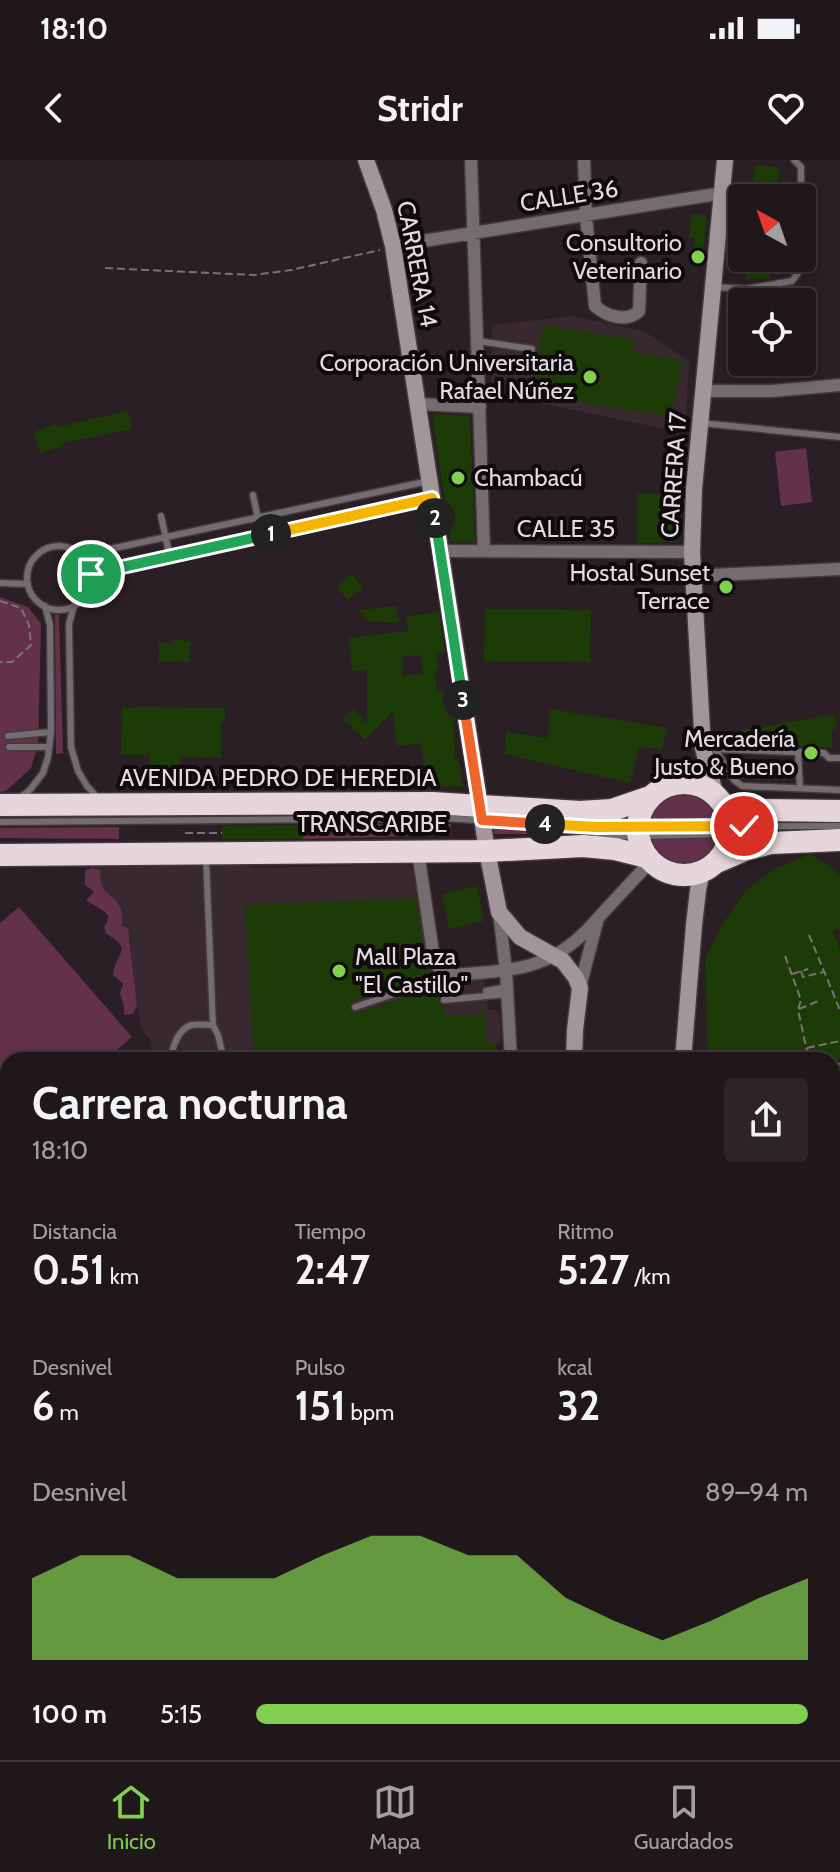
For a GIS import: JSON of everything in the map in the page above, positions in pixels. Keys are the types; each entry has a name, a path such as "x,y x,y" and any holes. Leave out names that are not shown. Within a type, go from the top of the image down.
{"highway":[{"name":"AVENIDA PEDRO DE HEREDIA","path":"0,805 432,803 481,813 597,812 624,807 650,797 662,788 689,782 703,786 725,815"},
{"path":"650,797 644,806 643,845 662,870 675,874 689,875 745,850 771,843 840,840"},
{"path":"709,867 726,850 725,815 760,810 840,811"},
{"path":"0,855 418,854 486,844 643,845"}],"main road":[{"name":"CARRERA 14","path":"366,160 393,246 499,912"},
{"name":"CARRERA 17","path":"725,160 694,489 692,552 709,749 725,815"},
{"path":"684,1052 698,890 709,867"},
{"path":"499,912 520,937 554,955 571,970 580,988 574,1052"}],"street":[{"path":"471,160 484,551"},
{"path":"584,160 595,306 611,315 629,318 637,314 641,263"},
{"name":"CALLE 36","path":"423,241 723,193"},
{"path":"704,391 771,391 840,385"},
{"path":"417,404 480,407"},
{"name":"CALLE 35","path":"440,551 692,552"},
{"path":"693,576 840,569"},
{"path":"418,854 434,959 441,970 452,975 531,966 574,942 598,918 643,845"},
{"path":"499,912 511,1052"},
{"path":"580,988 598,918"}],"lane":[{"path":"794,160 801,167 801,184"},
{"path":"714,287 746,289 792,281 798,272"},
{"path":"478,341 532,349"},
{"path":"701,423 840,437"},
{"path":"82,555 257,518 431,490"},
{"path":"91,574 262,537 431,490"},
{"path":"253,495 262,537"},
{"path":"161,516 170,557"},
{"path":"74,606 55,609 45,606 31,593 27,573 30,564 44,549 54,546 74,549 82,555 91,574 91,584 74,606 69,624 71,747 78,771 105,805"},
{"path":"0,583 28,584"},
{"path":"0,805 29,791 43,773 49,747 50,625 45,606"},
{"path":"8,736 51,732"},
{"path":"9,747 49,747"},
{"path":"709,749 824,753 829,758 840,758"},
{"path":"709,749 742,786 840,790"},
{"path":"798,752 800,788"},
{"name":"TRANSCARIBE","path":"0,822 427,818 481,813 596,827 643,845"},
{"name":"TRANSCARIBE","path":"591,837 643,845 725,815 840,826"},
{"name":"TRANSCARIBE","path":"725,815 840,833"},
{"path":"206,854 213,1025 222,1052"},
{"path":"355,1007 452,975"},
{"path":"486,991 507,990"},
{"path":"444,1000 507,990"},
{"path":"173,1052 185,1027 213,1025"}],"path":[{"path":"105,268 254,275 385,249"},
{"path":"0,601 21,608 29,625 31,645 12,662 0,662"},
{"path":"185,833 222,833"},
{"path":"809,935 840,1010"},
{"path":"785,956 801,1000 798,1010 807,1052"},
{"path":"790,974 808,969"},
{"path":"801,971 803,977 824,971"},
{"path":"798,1010 821,1000"},
{"path":"805,1048 840,1041"}],"shaded area":[{"name":"Corporación Universitaria Rafael Núñez","path":"572,316 644,331 689,361 685,433 491,393 492,325"},
{"path":"806,448 812,502 781,506 775,452"},
{"path":"0,597 28,607 41,624 38,744 31,768 6,791 0,792"},
{"path":"55,615 59,615 63,753 56,754"},
{"path":"685,793 706,799 716,809 722,830 716,851 706,861 685,867 664,861 654,851 648,830 654,809 664,799"},
{"path":"303,824 451,824 451,835 303,839"},
{"path":"493,826 606,830 607,834 494,834"},
{"path":"119,827 119,839 0,838 0,828"},
{"path":"92,858 143,865 151,859 170,866 179,862 223,862 256,868 408,864 416,874 427,955 432,969 440,977 484,977 488,1009 500,1015 501,1036 496,1052 152,1052 151,1041 140,1021 130,938 122,926 121,907 102,886 101,870 92,868"},
{"path":"85,870 101,870 101,883 120,907 122,926 128,928 137,1006 133,1014 124,1015 120,993 123,984 113,975 121,952 120,944 106,934 104,926 108,916 105,912 86,900 94,892 85,885"},
{"path":"19,907 132,1037 114,1052 0,1052 0,923"}],"building":[{"path":"755,165 779,167 778,184 753,184"},
{"path":"691,214 707,216 702,265 692,265 695,238 689,238"},
{"path":"746,272 771,272 770,279 746,279"},
{"path":"543,325 634,340 632,352 682,360 672,417 532,394"},
{"path":"128,411 132,429 62,443 63,446 40,453 34,432 57,424 57,427"},
{"name":"Chambacú","path":"432,414 470,416 475,542 451,542"},
{"path":"674,493 675,542 638,543 637,494"},
{"path":"648,565 682,565 683,582 648,582"},
{"path":"351,574 363,587 348,600 337,587"},
{"path":"397,606 399,623 368,621 358,610"},
{"path":"485,609 591,610 590,662 484,661"},
{"path":"439,612 445,652 437,653 437,692 451,690 456,721 453,721 456,761 459,761 463,787 428,786 421,743 397,746 392,712 365,740 343,719 353,709 367,723 367,670 352,671 349,638 408,631 407,616","holes":["421,655 423,674 403,676 402,657"]},
{"path":"173,640 191,641 189,662 159,661 159,643 173,643"},
{"path":"122,708 225,708 225,722 221,722 221,758 180,757 180,776 158,776 157,770 150,770 149,755 121,755"},
{"path":"550,709 667,728 662,749 639,747 630,783 504,754 506,732 548,738"},
{"path":"835,715 832,749 736,744 739,731"},
{"path":"788,767 788,780 741,778 741,768"},
{"path":"303,825 303,839 222,839 222,826"},
{"path":"812,855 840,876 840,929 833,931 840,949 840,1052 708,1052 705,959 720,928 746,890 774,869"},
{"path":"477,886 484,921 449,929 442,894"},
{"name":"Mall Plaza \"El Castillo\"","path":"416,898 430,976 353,1001 349,1005 350,1010 357,1013 431,988 443,988 438,1000 444,1006 444,1016 485,1014 486,1044 496,1043 496,1052 254,1052 245,905"}],"place":[{"name":"Consultorio Veterinario","path":"698,257"},
{"name":"Corporación Universitaria Rafael Núñez","path":"590,377"},
{"name":"Chambacú","path":"458,478"},
{"name":"Hostal Sunset Terrace","path":"726,587"},
{"name":"Mercadería Justo & Bueno","path":"811,753"},
{"name":"Mall Plaza \"El Castillo\"","path":"339,971"}],"route":[{"path":"91,574 432,498 482,820 596,827 744,826"}]}
